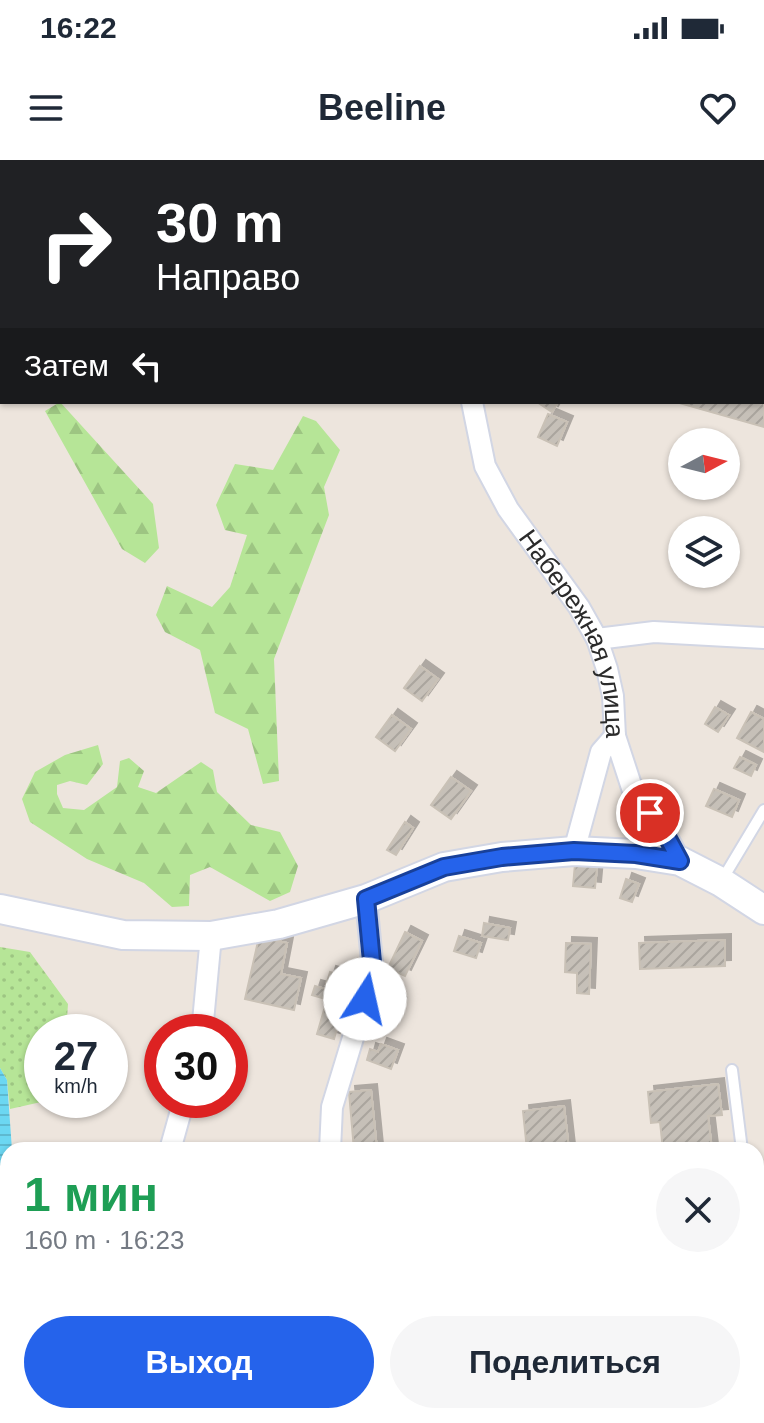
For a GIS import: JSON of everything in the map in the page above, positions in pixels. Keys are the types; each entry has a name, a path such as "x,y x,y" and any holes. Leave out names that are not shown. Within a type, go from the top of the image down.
{"main road":[{"path":"0,909 123,935 211,936 279,924 366,899 444,867 502,857 574,851 636,854 680,861 721,882 764,910"}],"street":[{"name":"Набережная улица","path":"472,404 485,466 508,509 579,607 597,639 613,696 615,736 633,791 666,835 680,861"},
{"path":"597,639 654,632 764,638"},
{"path":"574,851 601,752 615,736"},
{"path":"330,1142 332,1107 373,972 366,899"},
{"path":"204,1014 211,936"},
{"path":"172,1142 179,1118"}],"lane":[{"path":"721,882 764,810"},
{"path":"732,1070 741,1142"}],"green space":[{"path":"62,404 153,504 159,548 145,563 122,549 45,411"},
{"path":"303,416 316,421 340,450 324,487 329,515 274,659 279,781 263,784 248,729 215,713 200,650 165,632 156,615 167,586 212,607 230,587 247,535 225,530 216,505 235,464 273,470"},
{"path":"98,745 103,764 87,785 70,781 57,785 63,808 84,810 117,787 120,761 129,758 144,771 138,787 156,793 201,762 213,770 217,792 251,825 280,832 298,866 290,892 270,901 210,867 190,875 189,906 172,907 144,883 87,859 30,822 22,799 35,772 65,755"},
{"path":"0,947 30,952 68,1004 67,1014 24,1014 24,1106 10,1109 7,1080 0,1068"}],"water":[{"path":"0,1068 7,1080 11,1142 0,1142"}],"building":[{"path":"540,404 557,404 552,412"},
{"path":"683,404 764,404 764,427"},
{"path":"548,414 567,422 557,446 538,437"},
{"path":"420,666 438,679 422,701 404,688"},
{"path":"715,707 729,715 718,732 705,724"},
{"path":"751,712 764,719 764,752 737,738"},
{"path":"392,715 411,729 395,751 376,737"},
{"path":"740,757 756,765 751,776 734,768"},
{"path":"451,777 471,791 451,819 431,805"},
{"path":"714,789 739,800 732,817 706,806"},
{"path":"405,822 413,828 396,855 387,850"},
{"path":"575,864 597,866 595,888 573,886"},
{"path":"626,879 639,884 632,902 620,898"},
{"path":"484,923 510,928 508,940 482,936"},
{"path":"405,932 422,941 405,976 388,968"},
{"path":"459,936 481,943 476,958 454,951"},
{"path":"259,937 287,943 281,974 301,978 294,1010 245,999"},
{"path":"725,940 725,966 640,969 639,943"},
{"path":"566,943 591,944 589,994 577,993 577,973 565,972"},
{"path":"330,972 351,978 347,992 326,985"},
{"path":"315,986 346,995 343,1004 312,995"},
{"path":"389,992 400,1003 392,1011 381,1000"},
{"path":"326,1003 343,1008 334,1039 317,1034"},
{"path":"373,1003 384,1006 377,1032 365,1029"},
{"path":"381,1044 398,1050 391,1069 367,1060 370,1049 378,1052"},
{"path":"718,1084 722,1115 708,1116 711,1142 662,1142 660,1122 651,1123 648,1092"},
{"path":"371,1090 376,1142 353,1142 349,1092"},
{"path":"564,1106 568,1142 526,1142 523,1111"}],"route":[{"path":"365,999 373,972 366,899 444,867 502,857 574,851 636,854 680,861 650,813"}]}
